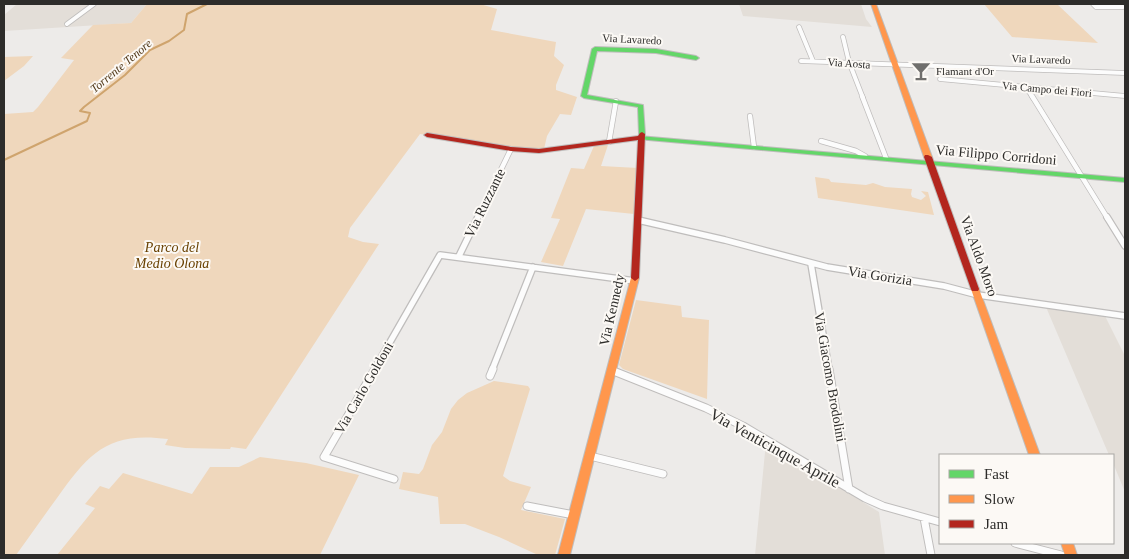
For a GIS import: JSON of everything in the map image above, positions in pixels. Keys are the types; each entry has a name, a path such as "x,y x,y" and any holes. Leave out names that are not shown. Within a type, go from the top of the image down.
{"street":[{"path":"66,24 94,4"},
{"name":"Via Aldo Moro","path":"872,4 931,162 1035,454"},
{"path":"1093,4 1096,6 1123,7"},
{"path":"798,26 813,61"},
{"path":"843,37 849,62 886,158"},
{"name":"Via Lavaredo","path":"616,101 584,96 596,49 656,51 696,58"},
{"name":"Via Aosta","path":"801,61 849,62 896,66"},
{"name":"Via Lavaredo","path":"896,66 1125,73"},
{"name":"Via Campo dei Fiori","path":"940,79 1125,96"},
{"path":"1026,87 1125,246"},
{"path":"609,142 616,101"},
{"name":"Via Kennedy","path":"564,555 634,281 642,138 641,106 616,101"},
{"path":"750,116 754,147"},
{"name":"Via Filippo Corridoni","path":"427,136 511,149 539,151 642,138 1125,180"},
{"name":"Via Filippo Corridoni","path":"821,141 864,156"},
{"name":"Via Ruzzante","path":"459,256 511,149"},
{"name":"Via Gorizia","path":"638,220 725,240 811,264 944,286 978,295 1125,316"},
{"name":"Via Carlo Goldoni","path":"394,479 324,457 440,255 459,256"},
{"path":"459,256 634,281"},
{"name":"Via Giacomo Brodolini","path":"811,264 849,489"},
{"path":"490,376 533,267"},
{"name":"Via Venticinque Aprile","path":"612,370 743,426 849,489 883,506 939,522"},
{"path":"590,456 663,474"},
{"path":"527,506 574,515"},
{"path":"924,518 931,555"},
{"path":"1019,544 1061,555"}],"shaded area":[{"path":"17,4 147,4 131,23 4,31 4,15"},
{"path":"739,4 861,4 866,19 872,27 743,16"},
{"path":"1046,307 1105,316 1125,356 1125,492 1114,465 1114,454 1109,454"},
{"path":"766,442 879,512 885,555 755,555"}],"green space":[{"name":"Parco del Medio Olona","path":"147,4 480,4 497,9 491,30 556,42 554,56 564,65 556,85 556,90 577,97 571,115 560,114 547,136 544,149 516,148 420,134 350,228 348,237 363,242 379,244 246,449 231,447 230,449 185,448 165,445 168,439 147,437 115,442 90,457 79,469 16,555 4,555 4,114 33,112 38,107 74,60 61,58 93,25 131,23"},
{"path":"984,4 1057,4 1098,43 1012,37"},
{"path":"33,56 24,66 4,81 4,57"},
{"path":"608,145 601,166 638,168 634,214 586,209 563,266 541,262 560,219 551,218 571,168 584,169 594,146"},
{"path":"815,177 829,179 831,182 866,185 873,183 885,187 912,189 912,197 921,200 926,196 921,191 928,192 934,215 818,198"},
{"path":"636,300 681,306 682,317 709,320 707,399 623,369 619,365"},
{"path":"494,381 528,386 530,389 503,476 510,481 531,487 521,510 565,519 555,555 538,555 465,524 440,524 438,497 399,489 403,472 419,474 423,469 432,445 442,432 451,409 458,400 467,393"},
{"path":"260,457 306,463 359,475 320,555 57,555 95,508 85,504 100,486 109,489 123,473 192,494 210,467 239,467"}],"waterway":[{"name":"Torrente Tenore","path":"4,160 87,121 90,113 80,111 84,107 125,75 150,50 169,41 184,30 187,14 207,4"}],"traffic: fast":[{"path":"642,134 641,106 584,96 595,49 656,51 696,58"},
{"path":"639,138 1125,180"}],"traffic: slow":[{"path":"873,4 928,157"},
{"path":"564,555 635,278"},
{"path":"975,289 1035,454"},
{"path":"1067,544 1071,555"}],"traffic: jam":[{"path":"635,278 642,134"},
{"path":"427,135 511,149 539,151 639,138"},
{"path":"928,157 975,289"}],"place":[{"name":"Flamant d'Or","path":"921,71"}]}
